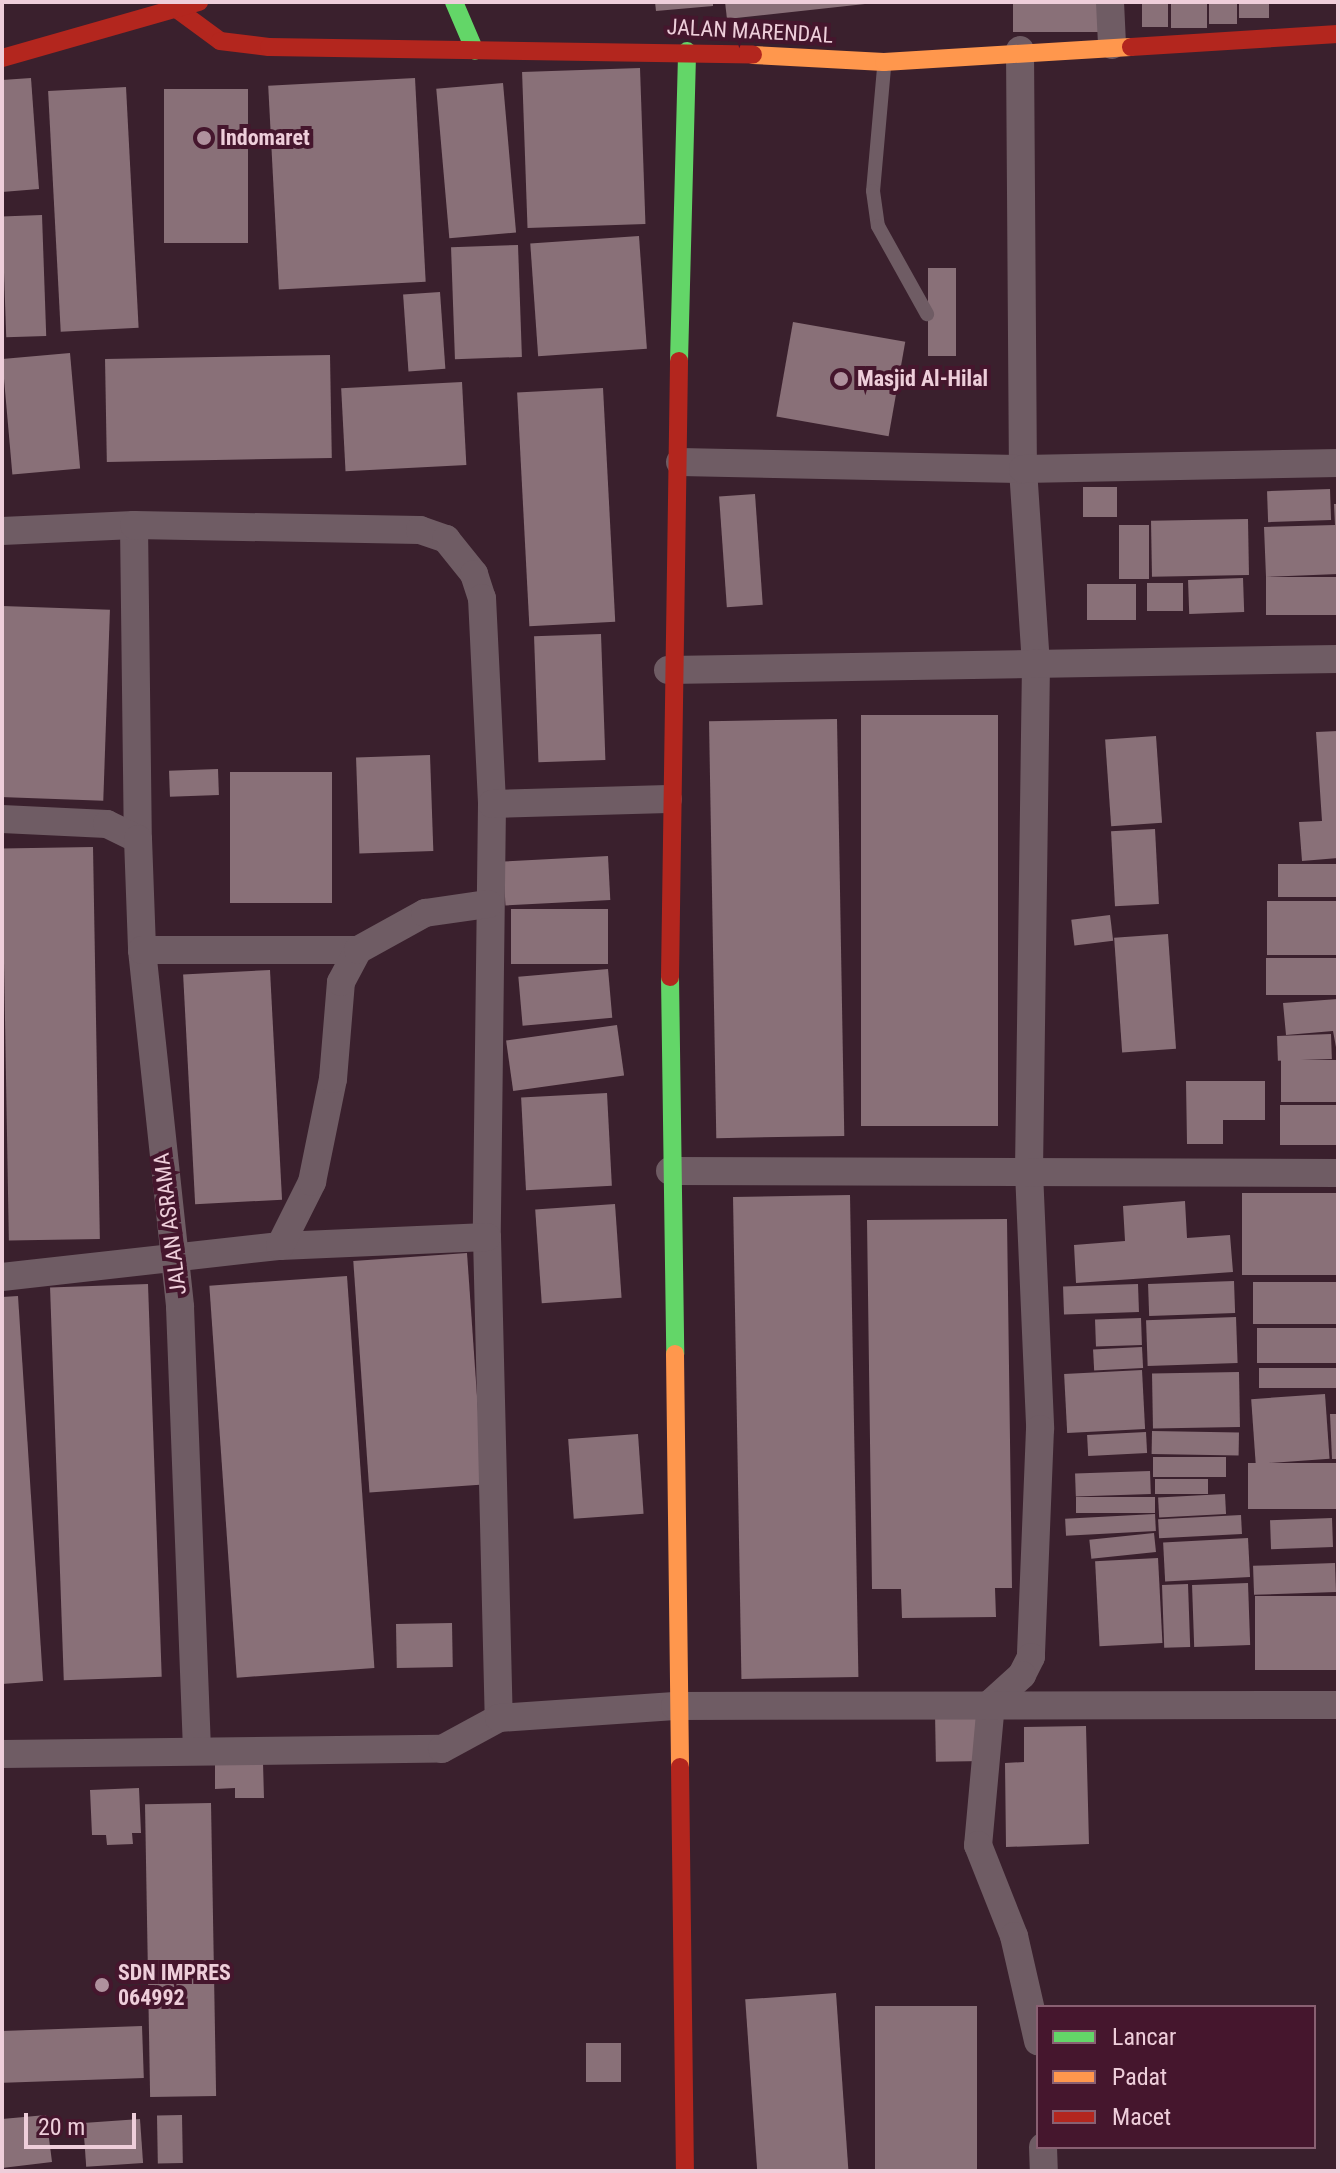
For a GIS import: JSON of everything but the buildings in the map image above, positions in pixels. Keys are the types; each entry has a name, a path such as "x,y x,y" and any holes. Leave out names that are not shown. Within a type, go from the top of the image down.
{"street":[{"path":"101,2 106,28"},
{"path":"2,58 199,2"},
{"path":"454,2 475,51"},
{"path":"1110,2 1112,45"},
{"name":"JALAN MARENDAL","path":"177,6 220,41 475,51 687,51 884,62 1020,50 1338,34"},
{"path":"1020,50 1023,469 1036,663 1029,1172 1040,1429 1034,1628 1022,1675 991,1703 978,1845 1014,1936 1036,2032"},
{"path":"685,2171 675,1706 668,670 680,462 687,51"},
{"path":"680,462 1023,469 1338,463"},
{"path":"2,531 134,525 420,530 446,539 474,574 482,598 492,804 488,904 487,1237 499,1718"},
{"name":"JALAN ASRAMA","path":"134,525 142,950 174,1260 197,1749"},
{"path":"668,670 1338,659"},
{"path":"492,804 668,799"},
{"path":"2,819 107,824 138,839"},
{"path":"142,950 358,950 425,913 488,904"},
{"path":"280,1246 312,1182 333,1079 341,982 358,950"},
{"path":"670,1171 1338,1173"},
{"path":"2,1277 280,1246 487,1237"},
{"path":"2,1754 197,1749 442,1749 499,1718 675,1706 991,1703 1338,1705"},
{"path":"1043,2149 1044,2171"}],"lane":[{"path":"884,62 873,191 878,226 927,314"}],"traffic: fast":[{"path":"454,2 475,51"},
{"path":"679,361 687,51"},
{"path":"670,977 675,1354"}],"traffic: slow":[{"path":"753,55 884,62 1131,47"},
{"path":"675,1354 680,1767"}],"traffic: jam":[{"path":"177,2 178,10 220,41 269,47 753,55"},
{"path":"2,58 199,2"},
{"path":"1131,47 1338,34"},
{"path":"670,977 679,361"},
{"path":"680,1767 685,2171"}],"place":[{"name":"Indomaret","path":"204,138"},
{"name":"Masjid Al-Hilal","path":"841,379"},
{"name":"SDN IMPRES 064992","path":"102,1985"}]}
